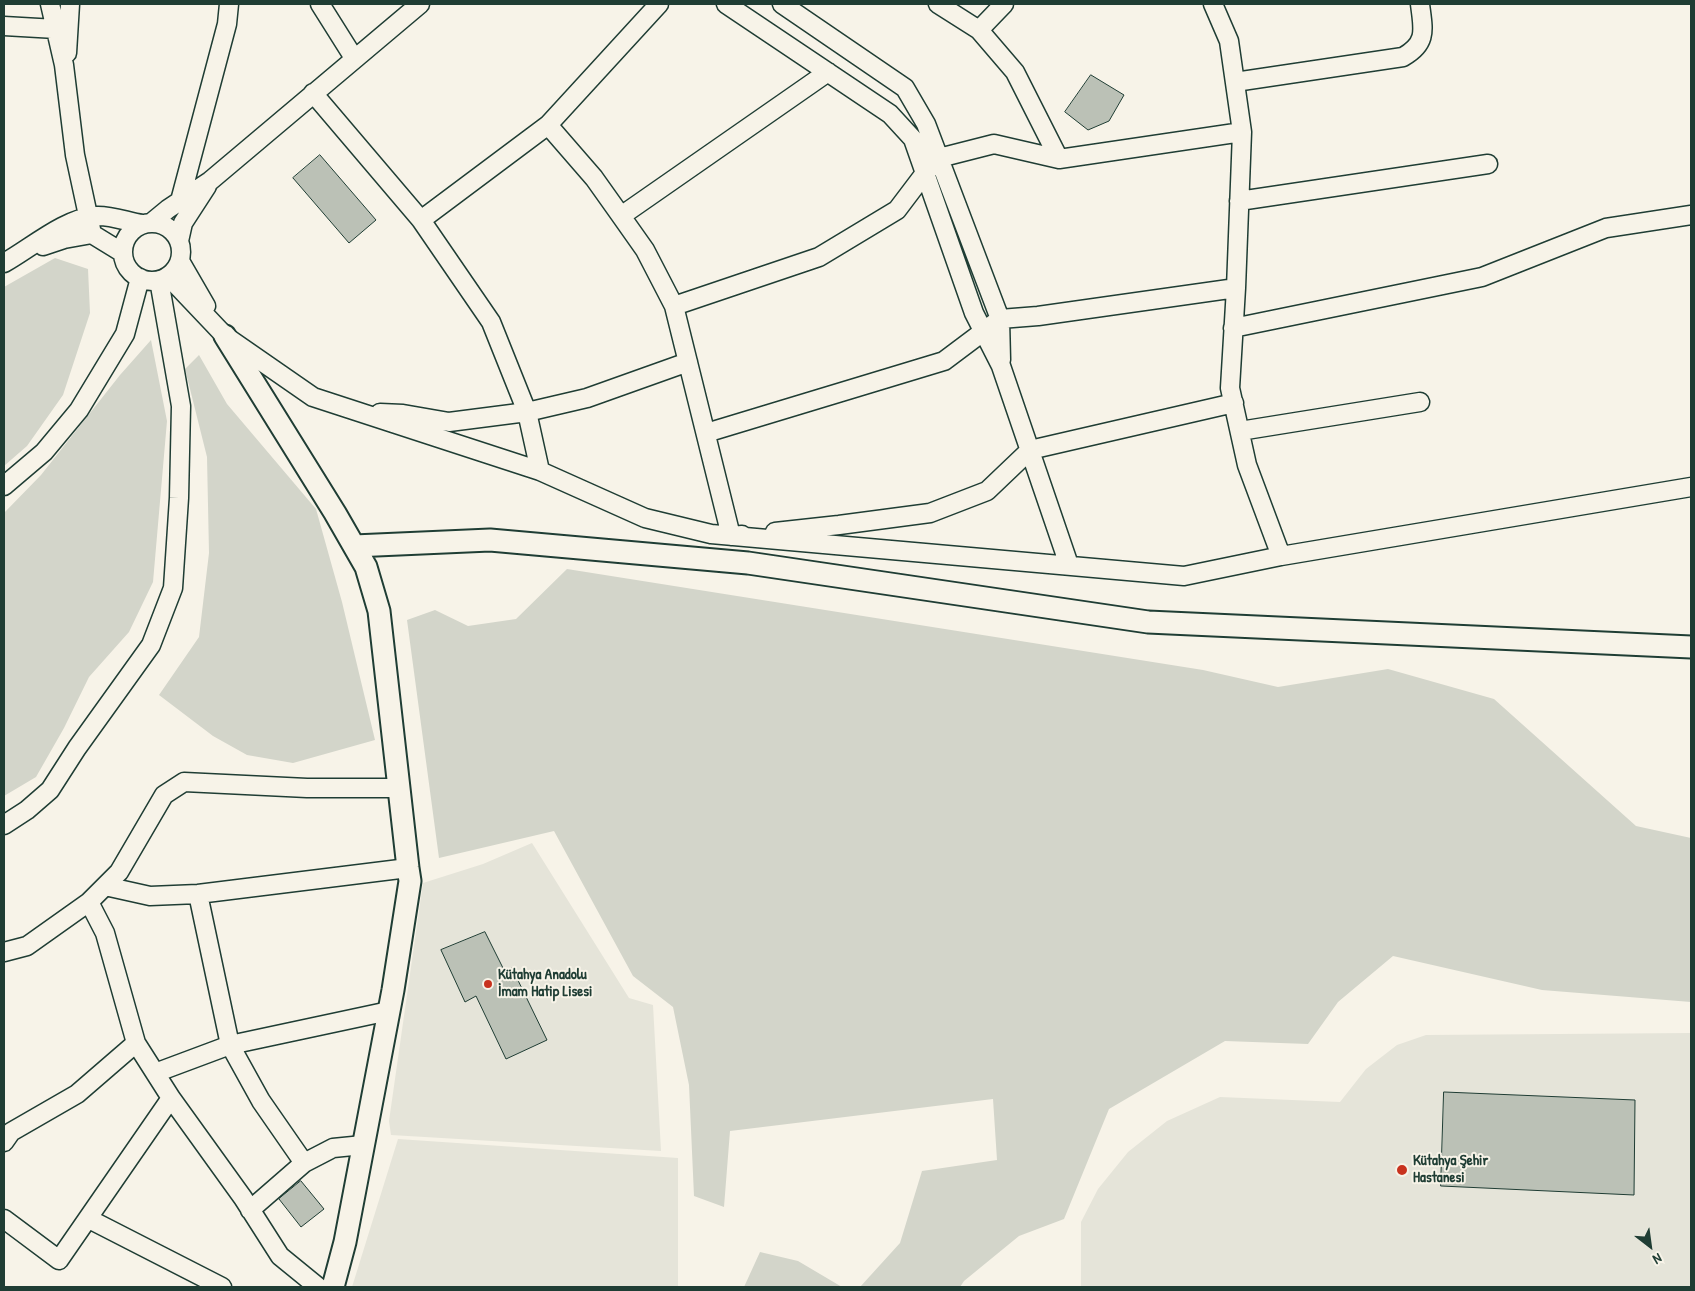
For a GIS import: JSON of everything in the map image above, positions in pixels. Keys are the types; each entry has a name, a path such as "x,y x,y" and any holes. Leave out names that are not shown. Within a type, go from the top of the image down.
{"street":[{"path":"50,4 65,75 75,155 91,225 123,253"},
{"path":"65,75 70,4"},
{"path":"228,24 229,4"},
{"path":"180,201 234,4"},
{"path":"4,264 62,226 91,225 99,216 147,224 160,224 175,234 181,251 180,261 175,269 163,278 149,280 140,278 128,268 123,253 128,235 134,229 147,224 210,182 420,4"},
{"path":"421,220 548,125 659,4"},
{"path":"726,4 890,114 913,139 974,313 1001,366 1069,565"},
{"path":"782,4 905,88 926,124 1000,319 1001,366"},
{"path":"938,4 979,30 1015,72 1060,159"},
{"path":"979,30 1004,4"},
{"path":"1213,4 1229,41 1242,132 1230,388 1247,464 1282,556"},
{"path":"1235,82 1403,57 1416,50 1423,31 1420,4"},
{"path":"321,5 354,58"},
{"path":"4,26 56,29"},
{"path":"621,216 828,72"},
{"path":"313,93 421,220 491,322 527,412 540,471"},
{"path":"548,125 594,178 645,250 674,306 731,536"},
{"path":"674,306 819,256 897,210 939,158 994,144 1060,159 1242,132"},
{"path":"1239,200 1488,164"},
{"path":"179,242 183,223 210,182"},
{"path":"1233,328 1482,277 1606,228 1691,215"},
{"path":"180,261 366,567 379,611 410,881 389,1011 345,1242 332,1287"},
{"path":"4,486 44,452 79,410 125,334 140,278"},
{"path":"163,278 225,336 313,397 540,471 645,518 712,534 1184,576 1282,556 1691,487"},
{"path":"4,825 27,810 50,790 77,748 151,645 173,588 179,498 181,406 163,278"},
{"path":"706,433 944,361 1000,319 1038,316 1236,288"},
{"path":"359,413 403,414 449,422 527,412 587,398 688,362"},
{"path":"1240,431 1420,402"},
{"path":"731,536 930,513 986,491 1030,450 1234,403"},
{"path":"354,546 490,540 748,563 1148,622 1691,647"},
{"path":"4,952 27,946 89,902 106,886 119,872 164,795 184,782 307,788 399,788"},
{"path":"106,886 150,896 198,894 408,868"},
{"path":"198,894 230,1045 261,1101 304,1163"},
{"path":"89,902 106,933 136,1043 171,1098 280,1256 318,1287"},
{"path":"155,1072 230,1045 389,1011"},
{"path":"4,1142 11,1132 76,1094 136,1043"},
{"path":"4,1219 60,1260 171,1098"},
{"path":"250,1210 304,1163 333,1148 363,1145"},
{"path":"89,1219 222,1287"}],"shaded area":[{"path":"55,258 88,269 90,313 63,395 27,446 4,466 4,287"},
{"path":"151,340 167,421 153,582 129,632 89,677 64,728 36,777 4,796 4,513 41,475 120,375"},
{"path":"199,355 227,404 316,509 342,602 375,740 293,763 247,755 213,736 159,695 199,637 209,553 207,457 185,369"},
{"path":"567,569 1203,670 1278,687 1388,669 1494,699 1636,826 1691,838 1691,1002 1542,990 1393,956 1338,1002 1308,1044 1225,1041 1109,1109 1064,1219 1019,1236 964,1281 960,1287 860,1287 900,1243 922,1171 997,1160 993,1099 730,1131 724,1207 694,1196 689,1085 673,1007 633,976 554,831 439,858 407,620 435,610 468,626 516,619"},
{"path":"532,843 629,998 653,1005 661,1151 391,1135 389,1121 423,883 483,864"},
{"name":"Kütahya Şehir Hastanesi","path":"1691,1033 1691,1287 1081,1287 1081,1222 1098,1189 1128,1152 1167,1121 1220,1097 1340,1102 1366,1069 1397,1045 1426,1035"},
{"path":"398,1139 678,1158 678,1287 352,1287"},
{"path":"760,1252 798,1261 842,1287 744,1287"}],"building":[{"path":"1091,75 1124,95 1109,121 1088,130 1065,112"},
{"path":"320,155 376,220 349,243 293,178"},
{"name":"Kütahya Anadolu İmam Hatip Lisesi","path":"485,932 505,972 512,968 547,1040 506,1059 476,996 465,1002 441,950"},
{"path":"1444,1092 1635,1100 1634,1195 1441,1186"},
{"path":"301,1181 324,1209 301,1227 279,1199"}],"place":[{"name":"Kütahya Anadolu İmam Hatip Lisesi","path":"488,984"},
{"name":"Kütahya Şehir Hastanesi","path":"1402,1170"}]}
